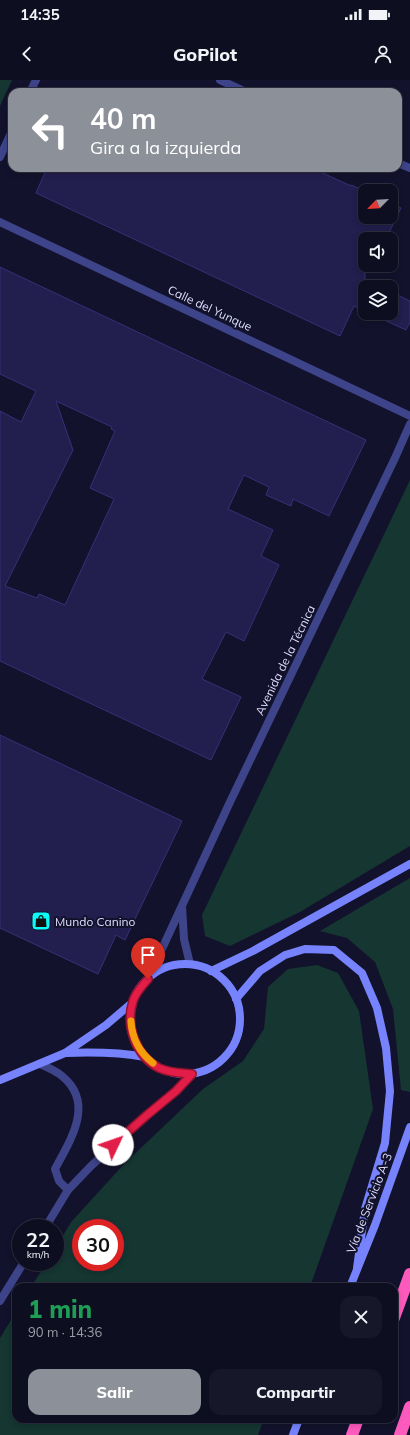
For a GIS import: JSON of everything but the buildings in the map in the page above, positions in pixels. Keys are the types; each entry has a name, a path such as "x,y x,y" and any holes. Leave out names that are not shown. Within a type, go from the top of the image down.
{"highway":[{"path":"398,1307 410,1274"},
{"path":"400,1435 410,1407"},
{"path":"352,1435 356,1423"}],"main road":[{"path":"211,971 253,951 410,864"},
{"path":"236,998 260,971 285,954 305,949 334,950 362,973 377,1008 386,1048 390,1092 385,1143 365,1208 357,1268"},
{"path":"190,964 211,971 226,982 236,998 240,1015 238,1032 232,1047 222,1060 208,1069 192,1074 175,1073 158,1067 145,1057 136,1045 131,1031 130,1016 133,1002 139,989 148,979 160,970 175,965 190,964"},
{"path":"0,1080 65,1054 106,1025 133,1002"},
{"path":"65,1054 95,1052 121,1053 145,1057"},
{"name":"Vía de Servicio A-3","path":"351,1283 410,1127"},
{"path":"293,1435 298,1423"}],"street":[{"path":"220,80 237,88"},
{"path":"0,156 8,139"},
{"name":"Calle del Yunque","path":"0,222 410,416"},
{"name":"Avenida de la Técnica","path":"148,979 410,424"},
{"name":"Avenida de la Técnica","path":"182,905 184,939 190,964"},
{"path":"40,1064 62,1076 76,1092 79,1107 77,1123 55,1169 59,1181 68,1190"},
{"path":"50,1219 68,1190 91,1166 176,1091 192,1074"},
{"path":"0,1301 18,1271"}],"green space":[{"path":"0,80 12,80 8,88 0,106"},
{"path":"410,480 410,846 300,912 230,946 205,936 202,915"},
{"path":"410,878 410,1092 401,1090 393,1009 375,962 347,938 320,931"},
{"path":"317,965 338,973 359,1011 373,1109 311,1283 34,1283 41,1271 64,1271 64,1234 72,1221 72,1271 124,1271 124,1219 74,1219 125,1163 203,1089 243,1061 264,1029 268,987 288,969"},
{"path":"12,1318 12,1423 262,1423 258,1435 0,1435 0,1338"}],"slow traffic":[{"path":"131,1021 131,1031 136,1045 145,1057 153,1063"}],"place":[{"name":"Mundo Canino","path":"41,921"}],"route":[{"path":"113,1145 176,1091 192,1074 175,1073 158,1067 145,1057 136,1045 131,1031 130,1016 133,1002 139,989 148,979"}]}
